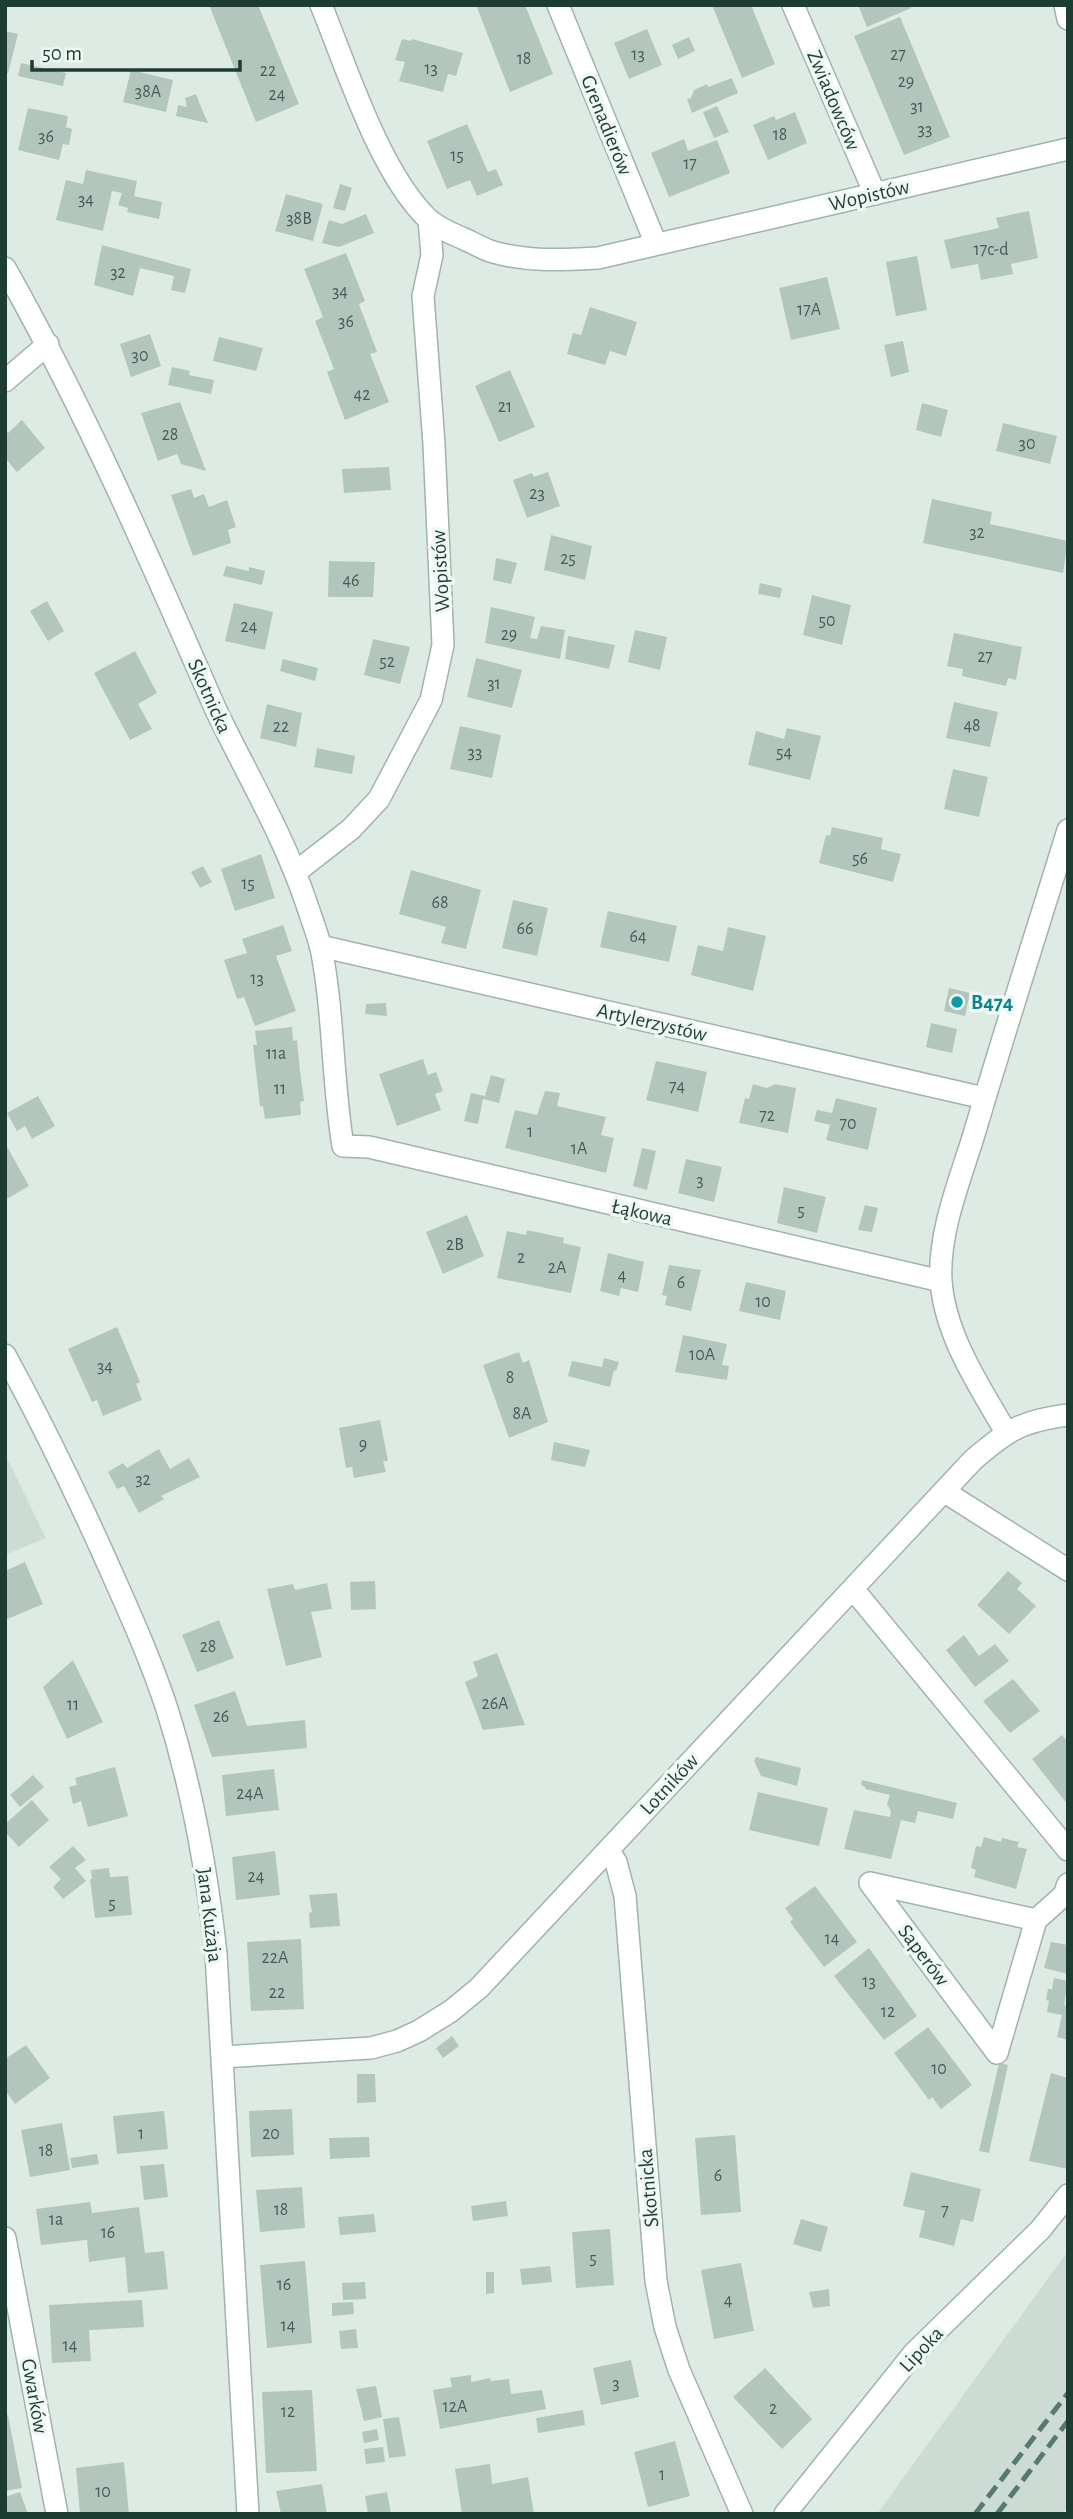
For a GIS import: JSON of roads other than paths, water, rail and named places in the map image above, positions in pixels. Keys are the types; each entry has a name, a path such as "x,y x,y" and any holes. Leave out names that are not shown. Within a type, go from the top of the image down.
{"street":[{"name":"Wopistów","path":"321,5 381,150 407,195 429,220 447,232 491,252 525,259 552,261 598,258 1068,149"},
{"name":"Grenadierów","path":"558,5 656,244"},
{"name":"Zwiadowców","path":"793,5 875,194"},
{"path":"1065,5 1068,19"},
{"name":"Wopistów","path":"296,872 351,829 379,799 431,700 443,645 434,443 422,296 432,255 429,220"},
{"name":"Skotnicka","path":"5,268 48,344 90,428 236,752 269,812 296,872 320,946 343,1146"},
{"path":"5,381 48,344"},
{"path":"1006,1432 961,1352 948,1317 941,1282 943,1250 949,1218 1068,830"},
{"name":"Artylerzystów","path":"320,946 985,1098"},
{"name":"Łąkowa","path":"343,1146 369,1147 941,1282"},
{"name":"Jana Kużaja","path":"5,1355 68,1477 135,1623 167,1709 197,1828 210,1896 222,2057 248,2514"},
{"name":"Lotników","path":"222,2057 371,2049 419,2031 451,2011 479,1988 973,1460 1006,1432 1041,1419 1068,1415"},
{"path":"945,1492 1068,1570"},
{"path":"853,1589 1068,1850"},
{"name":"Skotnicka","path":"608,1850 616,1862 625,1896 656,2281 665,2327 679,2370 742,2514"},
{"name":"Saperów","path":"870,1883 921,1894 1036,1920 997,2053 870,1883"},
{"path":"1036,1920 1064,1895 1068,1884"},
{"name":"Lipoka","path":"785,2514 914,2353 1040,2230 1068,2195"},
{"name":"Gwarków","path":"5,2238 57,2514"}],"railway":[{"path":"975,2514 1068,2393"},
{"path":"997,2514 1068,2421"}],"place":[{"name":"B474","path":"957,1002"}]}
